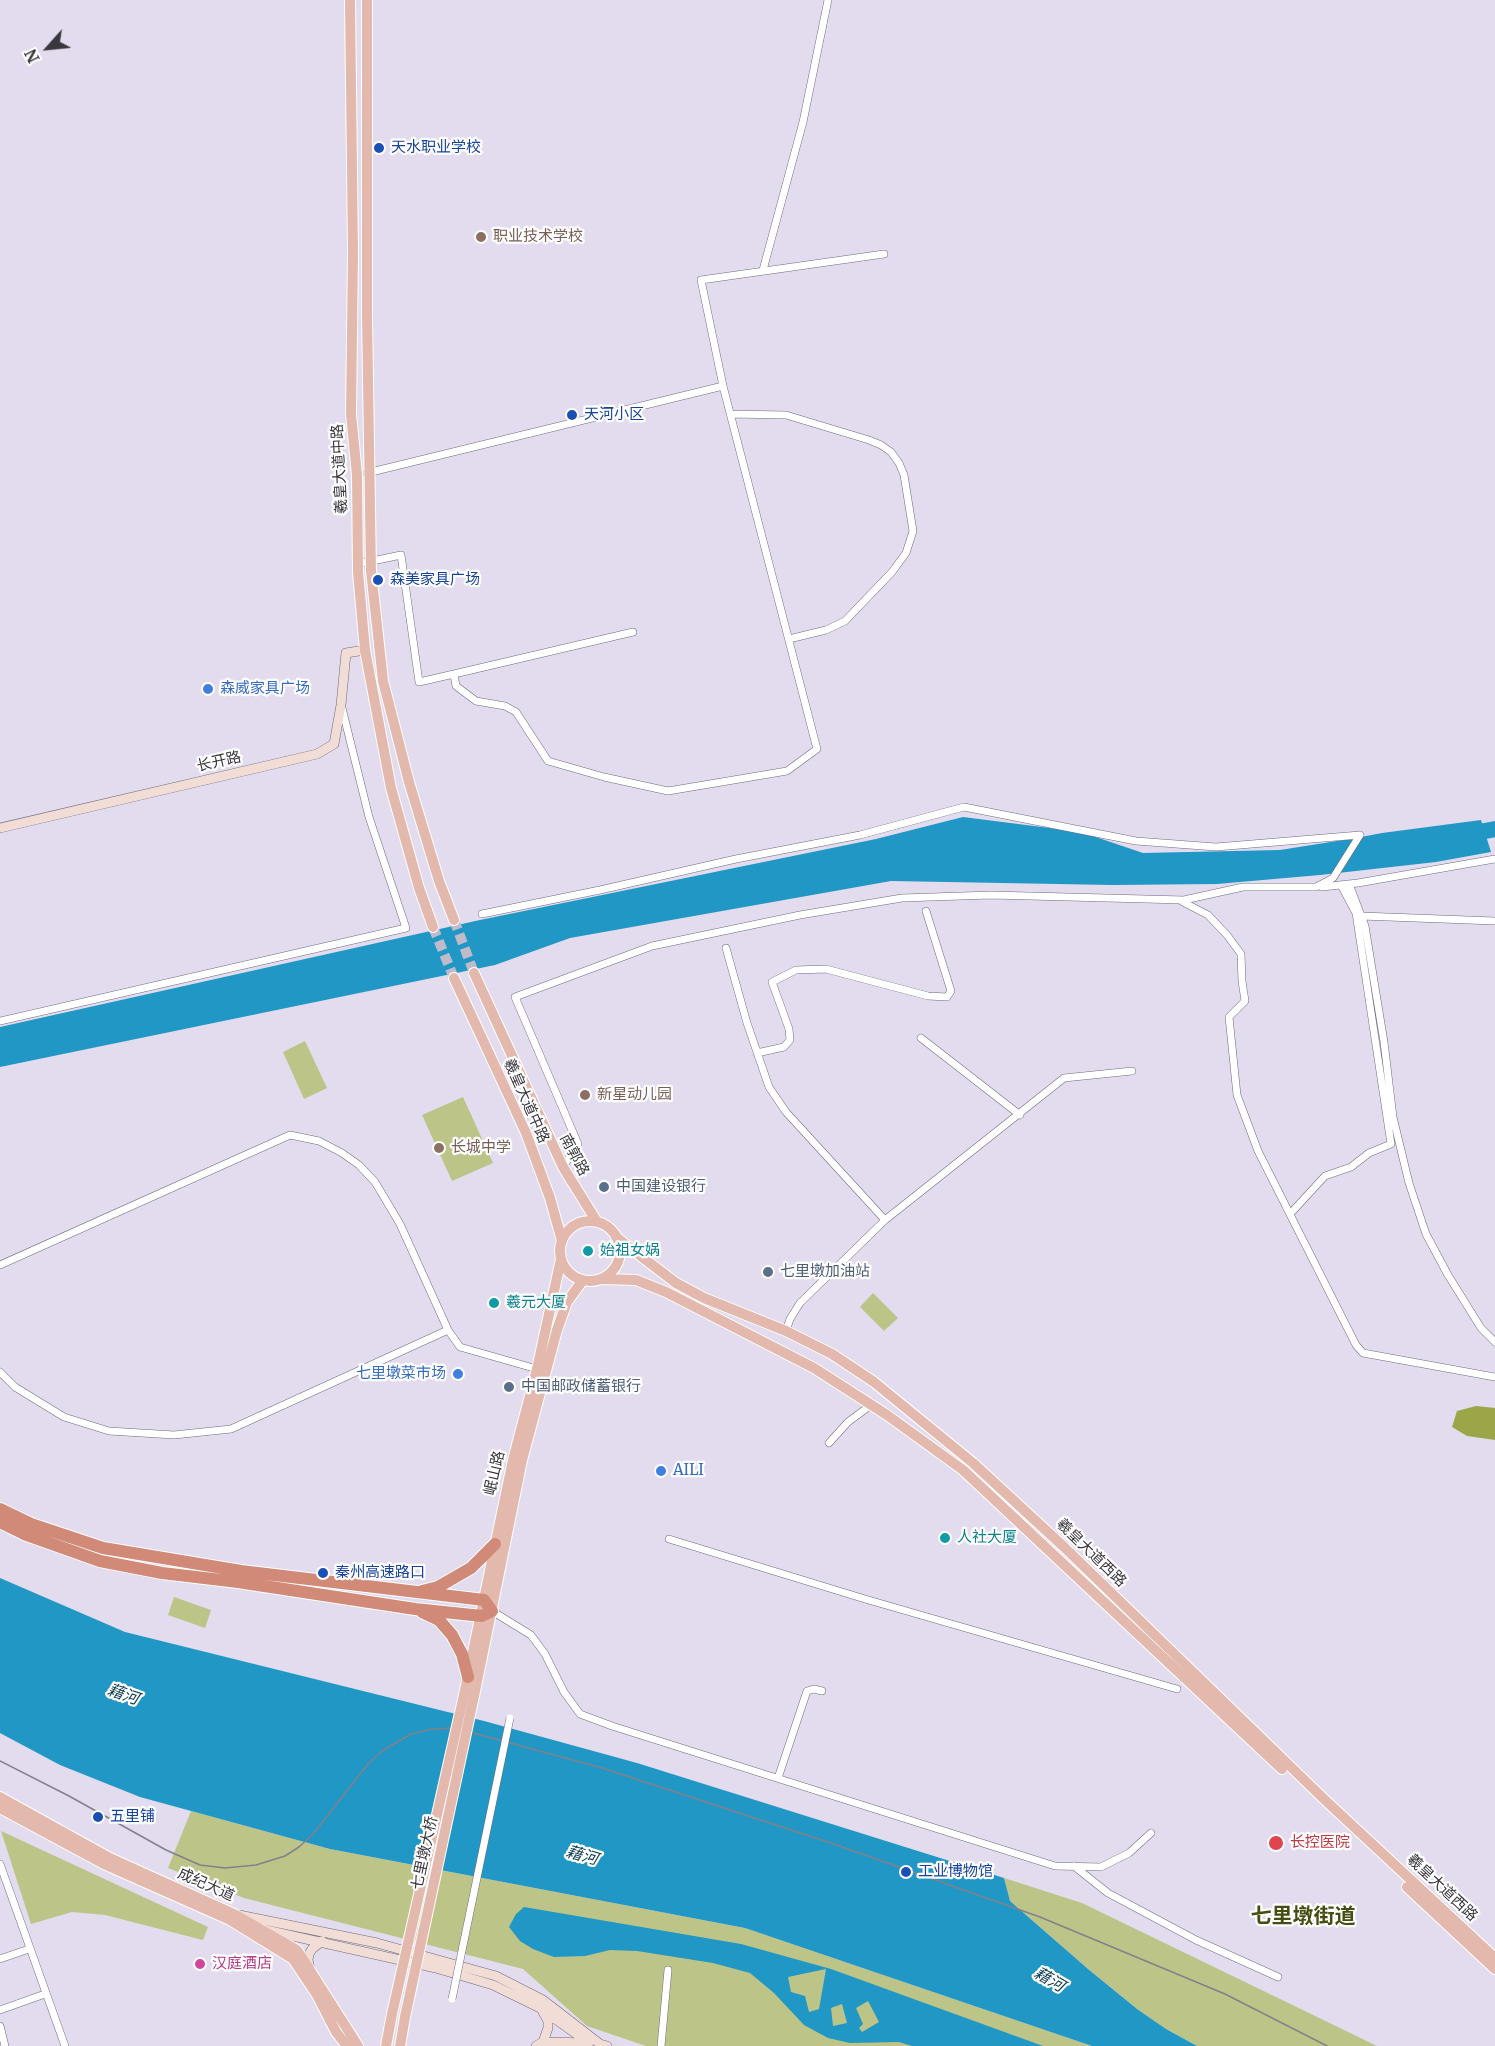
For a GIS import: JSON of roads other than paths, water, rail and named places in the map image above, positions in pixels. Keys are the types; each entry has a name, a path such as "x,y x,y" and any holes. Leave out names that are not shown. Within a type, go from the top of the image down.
{"highway":[{"path":"0,1509 31,1524 103,1548 241,1571 484,1600 487,1614 415,1609 162,1573 100,1561 24,1534 0,1522"},
{"path":"417,1593 438,1587 471,1568 495,1544"},
{"path":"415,1609 438,1620 452,1635 462,1654 468,1677"}],"main road":[{"name":"羲皇大道中路","path":"350,0 353,247 351,414 357,475 358,564 365,650 391,788 419,888 433,927"},
{"name":"羲皇大道中路","path":"367,0 367,315 371,561 383,681 409,782 439,881 454,920"},
{"name":"长开路","path":"0,828 317,754 334,744 341,705 346,653 365,650"},
{"name":"羲皇大道中路","path":"474,973 545,1131"},
{"name":"羲皇大道中路","path":"454,978 526,1133 562,1240"},
{"name":"南郭路","path":"545,1131 563,1167 597,1222"},
{"path":"597,1222 608,1227 616,1237 620,1249 618,1261 611,1272 601,1279 582,1280 571,1275 561,1259 562,1240 568,1230 579,1223 597,1222"},
{"name":"羲皇大道西路","path":"616,1237 685,1288 786,1331 831,1354 874,1382 973,1462 1063,1546 1324,1800 1495,1958"},
{"name":"岷山路","path":"484,1600 513,1460 537,1369 561,1259"},
{"name":"羲皇大道西路","path":"601,1279 636,1280 666,1292 814,1368 963,1470 1495,1969"},
{"name":"岷山路","path":"469,1696 522,1460 557,1330 567,1302 582,1280"},
{"name":"岷山路","path":"469,1696 468,1677 487,1614"},
{"name":"七里墩大桥","path":"386,2046 469,1696"},
{"name":"七里墩大桥","path":"400,2046 469,1696"},
{"name":"成纪大道","path":"0,1797 110,1858 236,1919 293,1959 317,1995 336,2032 347,2046"},
{"name":"成纪大道","path":"0,1808 106,1865 260,1929 297,1950 358,2046"},
{"path":"236,1919 377,1943 496,1976 543,2000 603,2045"},
{"path":"260,1929 436,1968 493,1985 540,2008 589,2043"},
{"path":"311,1972 309,1954 322,1941"},
{"path":"539,2044 547,2036 548,2021 540,2008"},
{"path":"539,2044 603,2045"}],"street":[{"path":"763,270 803,122 828,0"},
{"path":"454,674 456,686 476,701 505,706 516,712 548,761 668,791 787,771 817,749 723,386 701,280 884,254"},
{"path":"357,475 723,386"},
{"path":"730,414 786,415 869,440 891,452 904,475 914,531 906,554 845,621 826,630 789,639"},
{"path":"358,564 401,555 419,682 633,632"},
{"path":"0,1021 406,928 369,817 341,705"},
{"path":"482,914 736,859 860,835 964,807 1136,841 1193,846 1216,847 1360,835 1333,878 1316,887"},
{"path":"563,1167 578,1144 515,997 652,946 800,915 902,898 991,895 1179,899 1243,887 1316,887 1345,884 1495,858"},
{"path":"1345,884 1365,926 1384,1042 1393,1117 1409,1183 1426,1234 1442,1265 1480,1328 1495,1342"},
{"path":"1290,1214 1325,1176 1351,1167 1368,1153 1391,1143 1356,913 1345,884"},
{"path":"1179,899 1208,915 1241,954 1245,1001 1229,1017 1237,1095 1258,1151 1356,1346 1363,1353 1495,1377"},
{"path":"757,1053 784,1047 790,1040 789,1029 772,982 796,970 826,969 928,996 947,998 951,992 926,910"},
{"path":"1361,916 1495,921"},
{"path":"726,948 769,1087 786,1112 885,1220"},
{"path":"921,1038 1020,1115"},
{"path":"786,1331 800,1303 885,1220 1064,1078 1132,1071"},
{"path":"0,1265 290,1135 319,1142 342,1153 359,1165 375,1182 400,1224 448,1330 460,1347 537,1369"},
{"path":"2,1377 64,1417 109,1431 174,1435 231,1429 448,1330"},
{"path":"830,1443 848,1422 871,1405"},
{"path":"669,1539 865,1599 1177,1689"},
{"path":"487,1614 531,1635 580,1714 612,1726 1054,1866 1101,1867 1129,1853 1151,1833"},
{"path":"778,1778 807,1692 814,1689 822,1691"},
{"path":"453,1999 510,1718"},
{"path":"0,1864 65,2046"},
{"path":"1074,1866 1108,1893 1196,1940 1278,1977"},
{"path":"0,1959 29,1949"},
{"path":"661,2046 668,1970"},
{"path":"0,2010 45,1994"},
{"path":"0,2026 5,2046"}],"water":[{"path":"963,817 1081,832 1143,853 1280,850 1481,820 1491,852 1436,862 1217,884 1113,885 891,881 570,938 495,965 0,1067 0,1027 480,920 876,839"},
{"name":"藉河","path":"0,1578 125,1632 484,1721 637,1763 1004,1878 1010,1901 1088,1969 1137,2009 1166,2029 1197,2046 1092,2046 745,1928 330,1849 140,1797 60,1765 0,1733"},
{"path":"524,1907 741,1944 831,1969 1043,2046 912,2046 899,2042 850,2043 828,2038 804,2025 774,1993 750,1973 713,1963 637,1951 610,1950 585,1956 554,1957 520,1941 509,1927 516,1914","holes":["826,1969 819,2009 809,2012 805,1996 791,1992 788,1977","868,2001 879,2022 862,2032 859,2028 863,2024 856,2008","842,2004 847,2023 833,2026 831,2008"]}],"waterway":[{"path":"1463,835 1495,829"}],"tunnel":[{"path":"454,920 474,973"},
{"path":"433,927 454,978"}],"tram line":[{"path":"0,1761 166,1850 200,1865 225,1868 256,1865 285,1856 314,1833 368,1764 382,1751 411,1734 432,1729 455,1728 602,1768 834,1844 1040,1917 1225,1994 1327,2046"}],"place":[{"name":"天水职业学校","path":"379,148"},
{"name":"职业技术学校","path":"481,237"},
{"name":"天河小区","path":"572,415"},
{"name":"森美家具广场","path":"378,580"},
{"name":"森威家具广场","path":"208,689"},
{"name":"新星动儿园","path":"585,1095"},
{"name":"长城中学","path":"439,1148"},
{"name":"中国建设银行","path":"604,1187"},
{"name":"始祖女娲","path":"588,1251"},
{"name":"七里墩加油站","path":"768,1272"},
{"name":"羲元大厦","path":"494,1303"},
{"name":"七里墩菜市场","path":"458,1374"},
{"name":"中国邮政储蓄银行","path":"509,1387"},
{"name":"AILI","path":"661,1471"},
{"name":"人社大厦","path":"945,1538"},
{"name":"秦州高速路口","path":"323,1573"},
{"name":"五里铺","path":"98,1817"},
{"name":"长控医院","path":"1276,1843"},
{"name":"工业博物馆","path":"906,1872"},
{"name":"汉庭酒店","path":"200,1964"}],"district":[{"name":"七里墩街道","path":"1303,1917"}]}
